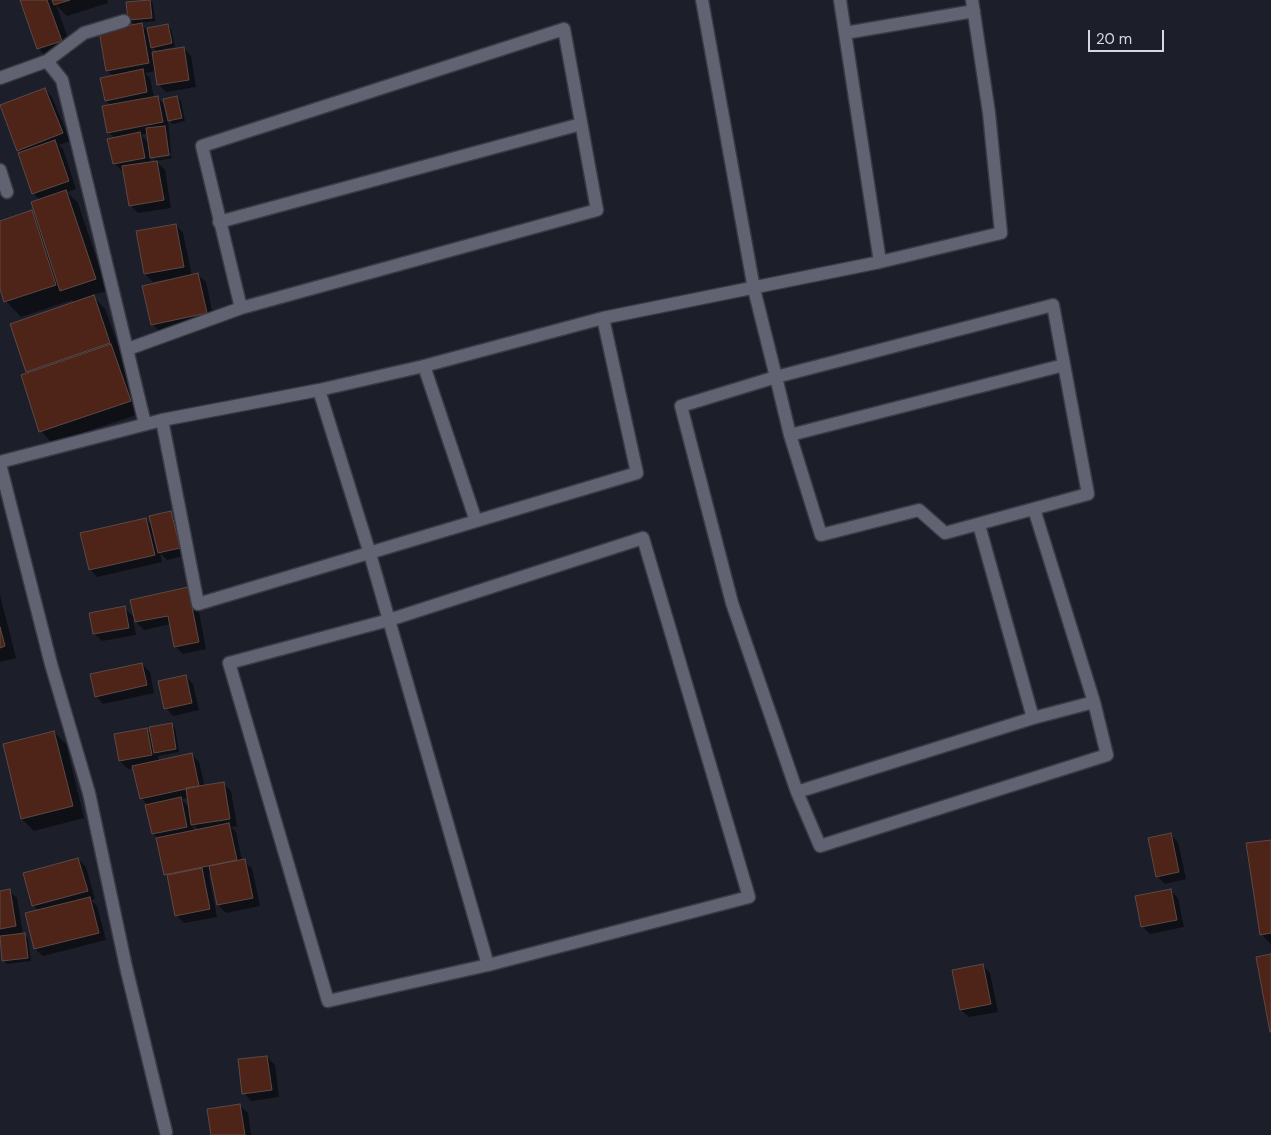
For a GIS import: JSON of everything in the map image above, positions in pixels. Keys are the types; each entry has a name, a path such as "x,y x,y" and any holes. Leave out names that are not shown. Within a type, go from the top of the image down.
{"street":[{"path":"702,0 754,289 776,377 790,435 821,535 919,510 945,533 1088,494 1053,305 776,377 682,406 732,603 797,792 820,846 1107,755 1094,702 1034,509"},
{"path":"840,0 880,262"},
{"path":"166,1132 126,967 88,793 51,664 0,463 162,420 319,390 424,366 602,318 754,289 880,262 1001,233 988,113 973,5 845,33"},
{"path":"0,78 46,61 84,33 124,21"},
{"path":"128,349 241,308 597,210 564,29 202,146 241,308"},
{"path":"46,61 62,80 145,424"},
{"path":"219,222 581,124"},
{"path":"0,170 7,192"},
{"path":"162,420 198,604 637,473 602,318"},
{"path":"790,435 1064,365"},
{"path":"424,366 476,521"},
{"path":"319,390 370,554 488,965"},
{"path":"979,525 1033,718"},
{"path":"643,538 749,897 488,965 328,1001 229,663 389,620 643,538"},
{"path":"797,792 1033,718 1094,702"}],"building":[{"path":"20,0 47,0 62,41 37,49"},
{"path":"52,0 70,0 54,5"},
{"path":"150,0 152,18 128,20 126,2"},
{"path":"142,23 149,63 106,71 99,31"},
{"path":"168,24 172,43 151,48 147,28"},
{"path":"184,47 189,80 157,85 152,52"},
{"path":"143,69 147,92 105,101 100,78"},
{"path":"45,88 63,133 17,151 0,105"},
{"path":"158,96 163,122 107,133 102,106"},
{"path":"177,96 182,118 168,121 163,99"},
{"path":"165,126 169,155 150,158 146,128"},
{"path":"140,132 145,158 113,164 107,139"},
{"path":"55,140 69,181 32,194 18,153"},
{"path":"157,161 164,200 129,206 122,166"},
{"path":"66,190 96,279 60,291 31,202"},
{"path":"32,210 56,285 4,302 0,289 0,221"},
{"path":"176,224 184,267 144,274 136,231"},
{"path":"198,273 207,313 151,325 142,286"},
{"path":"94,295 110,343 26,372 10,324"},
{"path":"111,344 131,401 39,432 21,375"},
{"path":"171,511 180,548 158,553 149,516"},
{"path":"146,518 155,555 89,570 80,533"},
{"path":"188,587 199,642 174,647 168,616 135,622 130,600"},
{"path":"125,606 129,628 93,634 89,613"},
{"path":"0,627 5,646 0,648"},
{"path":"142,663 147,685 95,697 90,674"},
{"path":"186,675 192,703 164,709 158,681"},
{"path":"172,723 176,749 154,753 149,727"},
{"path":"147,728 152,755 119,761 114,734"},
{"path":"54,731 73,806 21,819 3,744"},
{"path":"192,753 199,786 140,799 132,766"},
{"path":"224,782 230,819 191,825 186,788"},
{"path":"181,797 187,827 152,834 145,805"},
{"path":"229,823 237,860 164,875 156,838"},
{"path":"1171,833 1179,872 1156,877 1148,838"},
{"path":"1271,840 1271,933 1260,935 1246,843"},
{"path":"78,858 88,891 32,906 23,873"},
{"path":"245,859 253,898 217,905 209,866"},
{"path":"202,868 210,909 175,916 167,875"},
{"path":"10,889 16,926 0,929 0,891"},
{"path":"1171,889 1177,920 1141,927 1135,896"},
{"path":"90,897 99,933 34,949 25,913"},
{"path":"25,933 28,958 2,961 0,936"},
{"path":"1271,954 1271,1032 1270,1032 1256,957"},
{"path":"983,964 991,1004 960,1010 952,970"},
{"path":"267,1056 272,1090 242,1094 238,1059"},
{"path":"240,1104 245,1135 211,1135 207,1109"}]}
